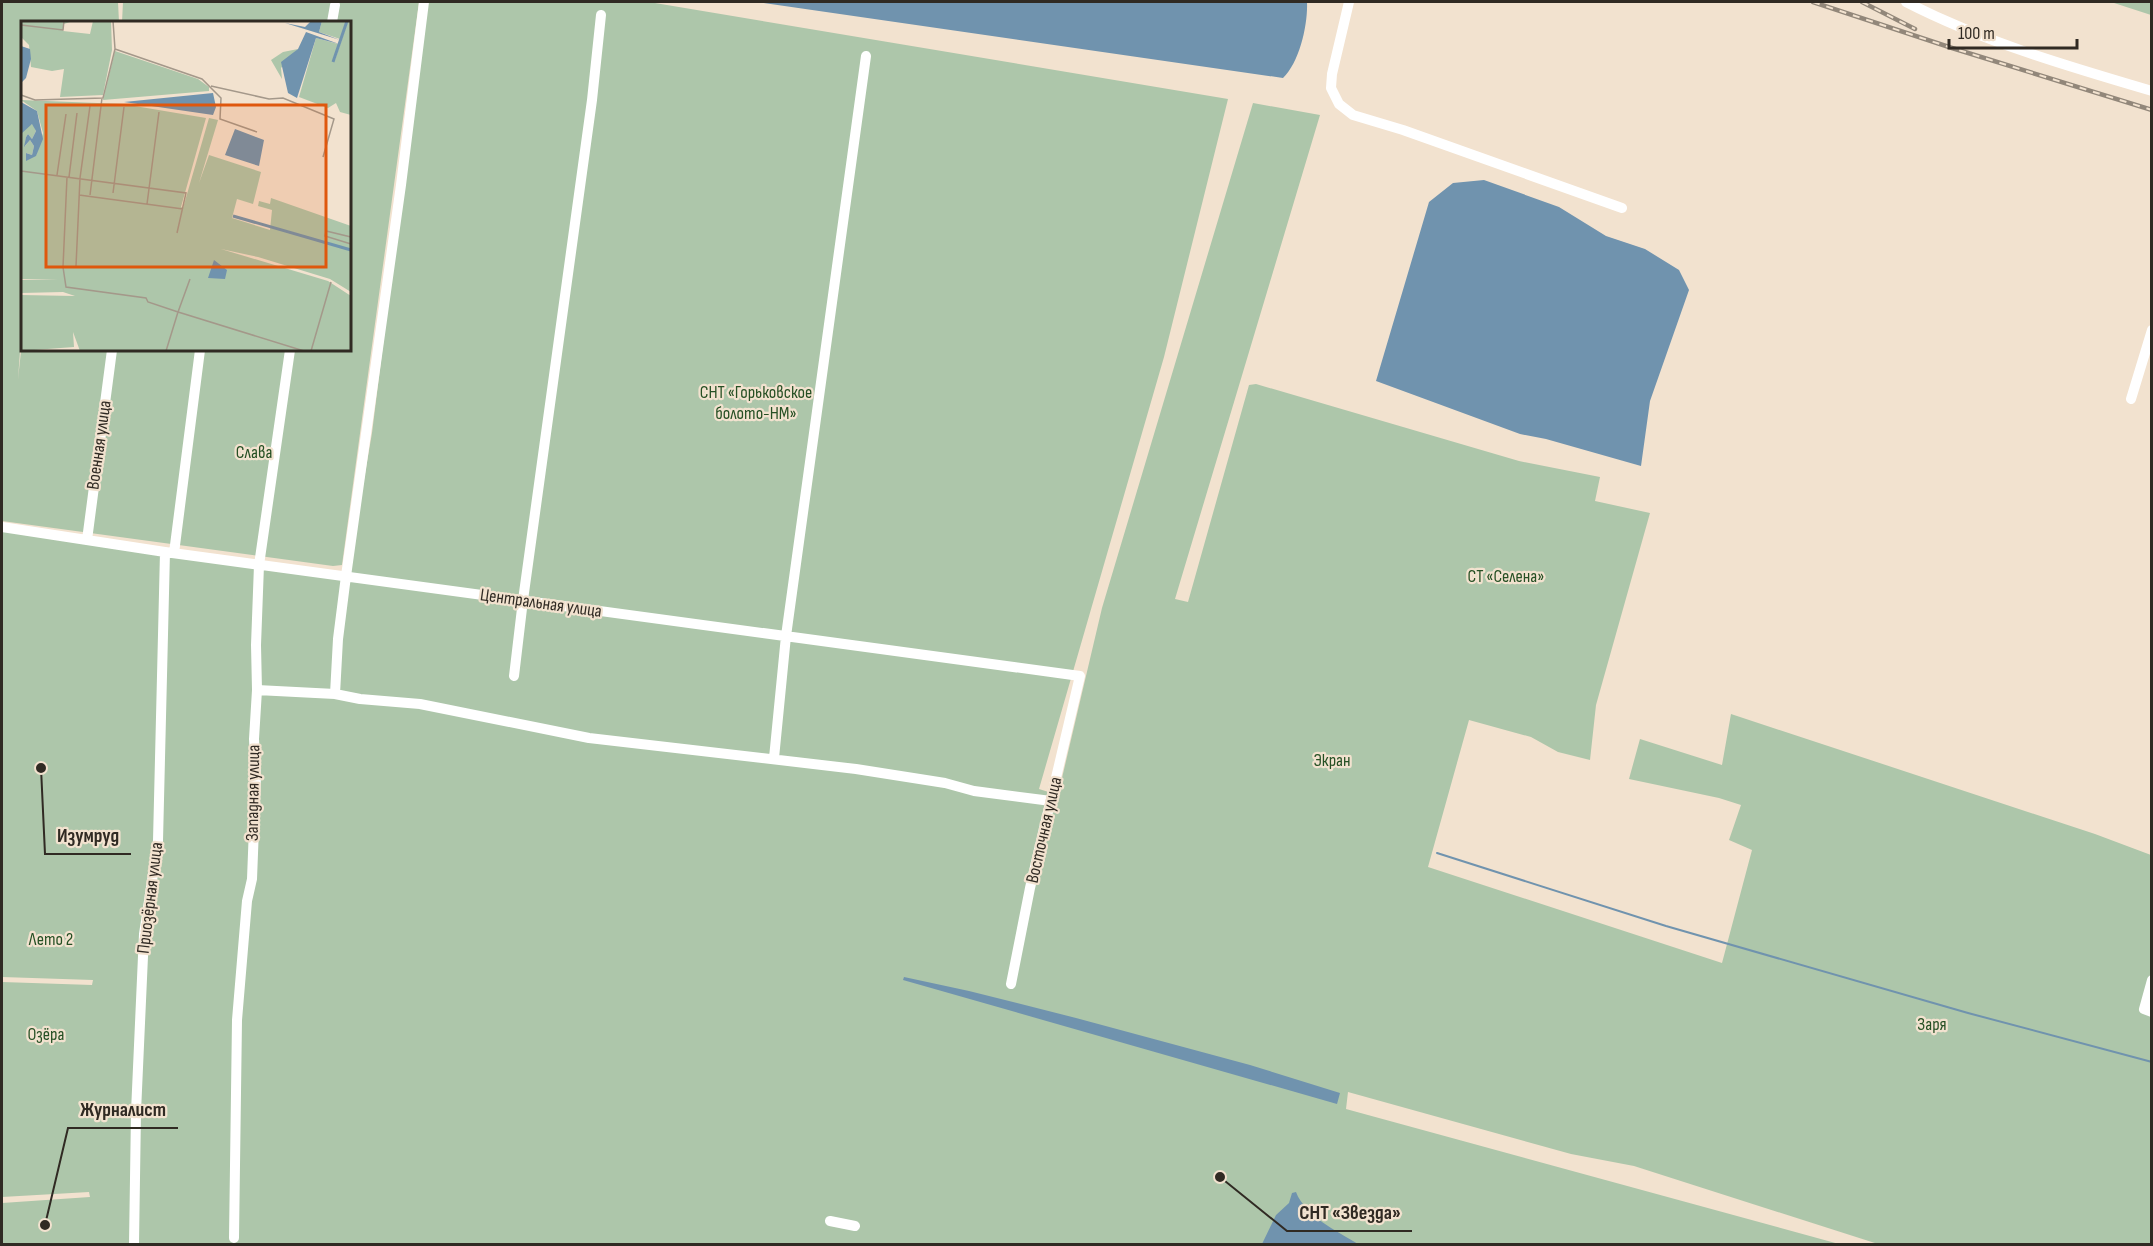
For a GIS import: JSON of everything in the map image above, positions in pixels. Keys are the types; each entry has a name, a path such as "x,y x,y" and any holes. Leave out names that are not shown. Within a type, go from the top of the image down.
{"street":[{"path":"335,694 338,639 346,576 401,185 424,2"},
{"path":"1349,2 1332,74 1331,88 1339,104 1353,115 1622,208"},
{"path":"1906,2 2010,48 2151,91"},
{"path":"332,21 335,5"},
{"path":"514,676 602,15"},
{"path":"774,758 786,636 866,56"},
{"path":"2131,399 2151,330"},
{"name":"Военная улица","path":"87,540 112,351"},
{"name":"Приозёрная улица","path":"134,1245 136,1112 144,934 158,841 170,552 200,351"},
{"name":"Западная улица","path":"234,1238 237,1020 247,901 252,879 256,776 254,739 257,690 256,645 260,565 290,351"},
{"name":"Центральная улица","path":"2,527 260,565 1080,676"},
{"name":"Восточная улица","path":"1011,984 1030,888 1080,676"},
{"path":"257,690 335,694 360,699 420,704 609,740 774,758 945,783 974,791 1051,801"},
{"path":"2151,980 2144,1009 2151,1012"},
{"path":"830,1221 855,1226"}],"green space":[{"name":"Слава","path":"2,2 118,2 119,21 21,21 21,338 18,379 21,351 351,351 351,21 122,21 123,2 419,2 342,565 333,566 2,521"},
{"name":"СНТ «Горьковское болото-НМ»","path":"426,2 649,2 1228,99 1164,357 1039,789 1058,795 1102,608 1253,103 1320,115 1175,599 1188,602 1249,385 1256,384 1519,461 1600,477 1595,501 1650,513 1596,705 1590,760 1558,752 1531,737 1469,720 1428,867 1722,963 1752,850 1729,840 1741,805 1719,798 1629,779 1640,739 1722,765 1731,714 2095,834 2151,855 2151,1244 1878,1244 1634,1166 1571,1154 1348,1092 1346,1109 1839,1244 2,1244 2,1203 90,1197 89,1192 2,1197 2,982 92,985 93,980 2,977 2,530 347,579 372,433"},
{"path":"2111,2 2151,2 2151,15"}],"water":[{"path":"757,2 1307,2 1307,11 1298,53 1283,78"},
{"path":"1484,180 1559,207 1606,236 1645,249 1679,270 1689,290 1650,401 1641,466 1546,439 1520,434 1376,381 1429,202 1453,183"},
{"path":"904,977 1076,1018 1250,1065 1340,1093 1337,1104 903,980"},
{"path":"1296,1192 1300,1201 1314,1216 1358,1244 1262,1244 1276,1215 1289,1203 1292,1193"}],"waterway":[{"path":"1437,853 1666,926 1968,1013 2152,1062"}],"railway":[{"path":"1813,2 2152,110"},
{"path":"1862,2 1915,29"}],"place":[{"name":"Изумруд","path":"41,768"},
{"name":"СНТ «Звезда»","path":"1220,1177"},
{"name":"Журналист","path":"45,1225"}],"park label":[{"name":"СТ «Селена»","path":"1506,576"},
{"name":"Экран","path":"1332,760"},
{"name":"Лето 2","path":"51,939"},
{"name":"Заря","path":"1932,1024"},
{"name":"Озёра","path":"46,1034"}]}
